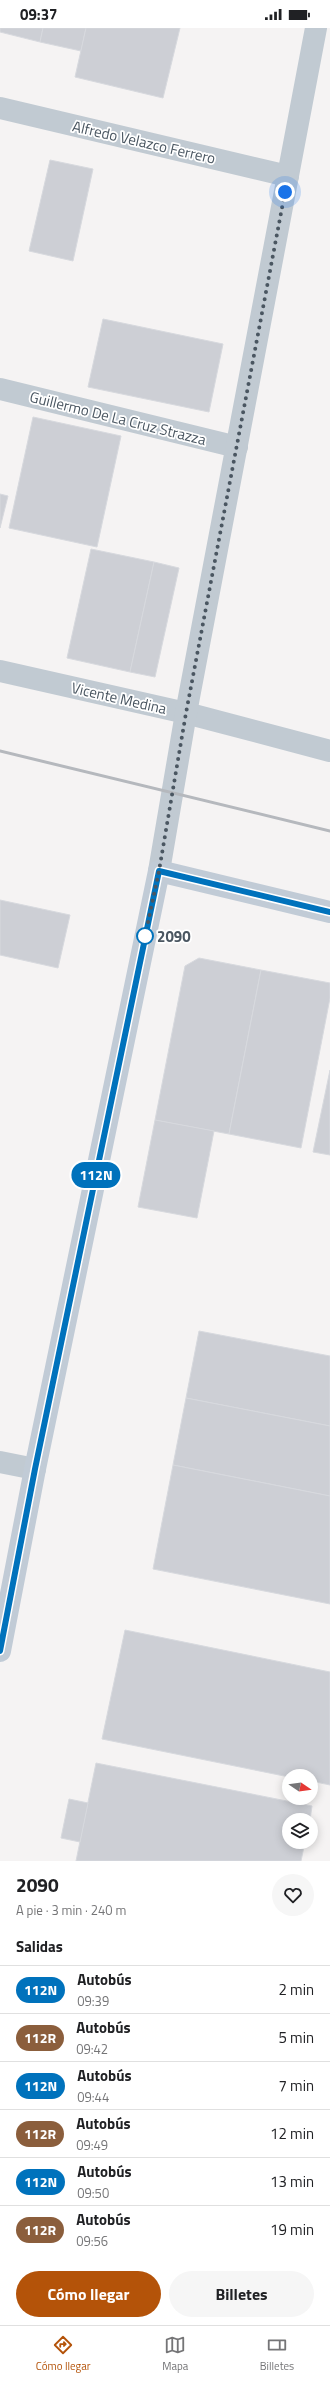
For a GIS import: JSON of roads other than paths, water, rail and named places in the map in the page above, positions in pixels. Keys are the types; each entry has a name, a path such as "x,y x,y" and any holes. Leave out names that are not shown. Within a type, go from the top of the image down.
{"main road":[{"path":"0,1651 35,1469 159,871 330,912"}],"street":[{"path":"159,871 186,713 316,28"},
{"name":"Alfredo Velazco Ferrero","path":"0,108 288,176"},
{"name":"Guillermo De La Cruz Strazza","path":"0,389 237,447"},
{"name":"Vicente Medina","path":"0,671 186,713 330,751"},
{"path":"0,1462 35,1469"}],"railway":[{"path":"0,751 330,831"}],"place":[{"name":"2090","path":"145,936"}]}
